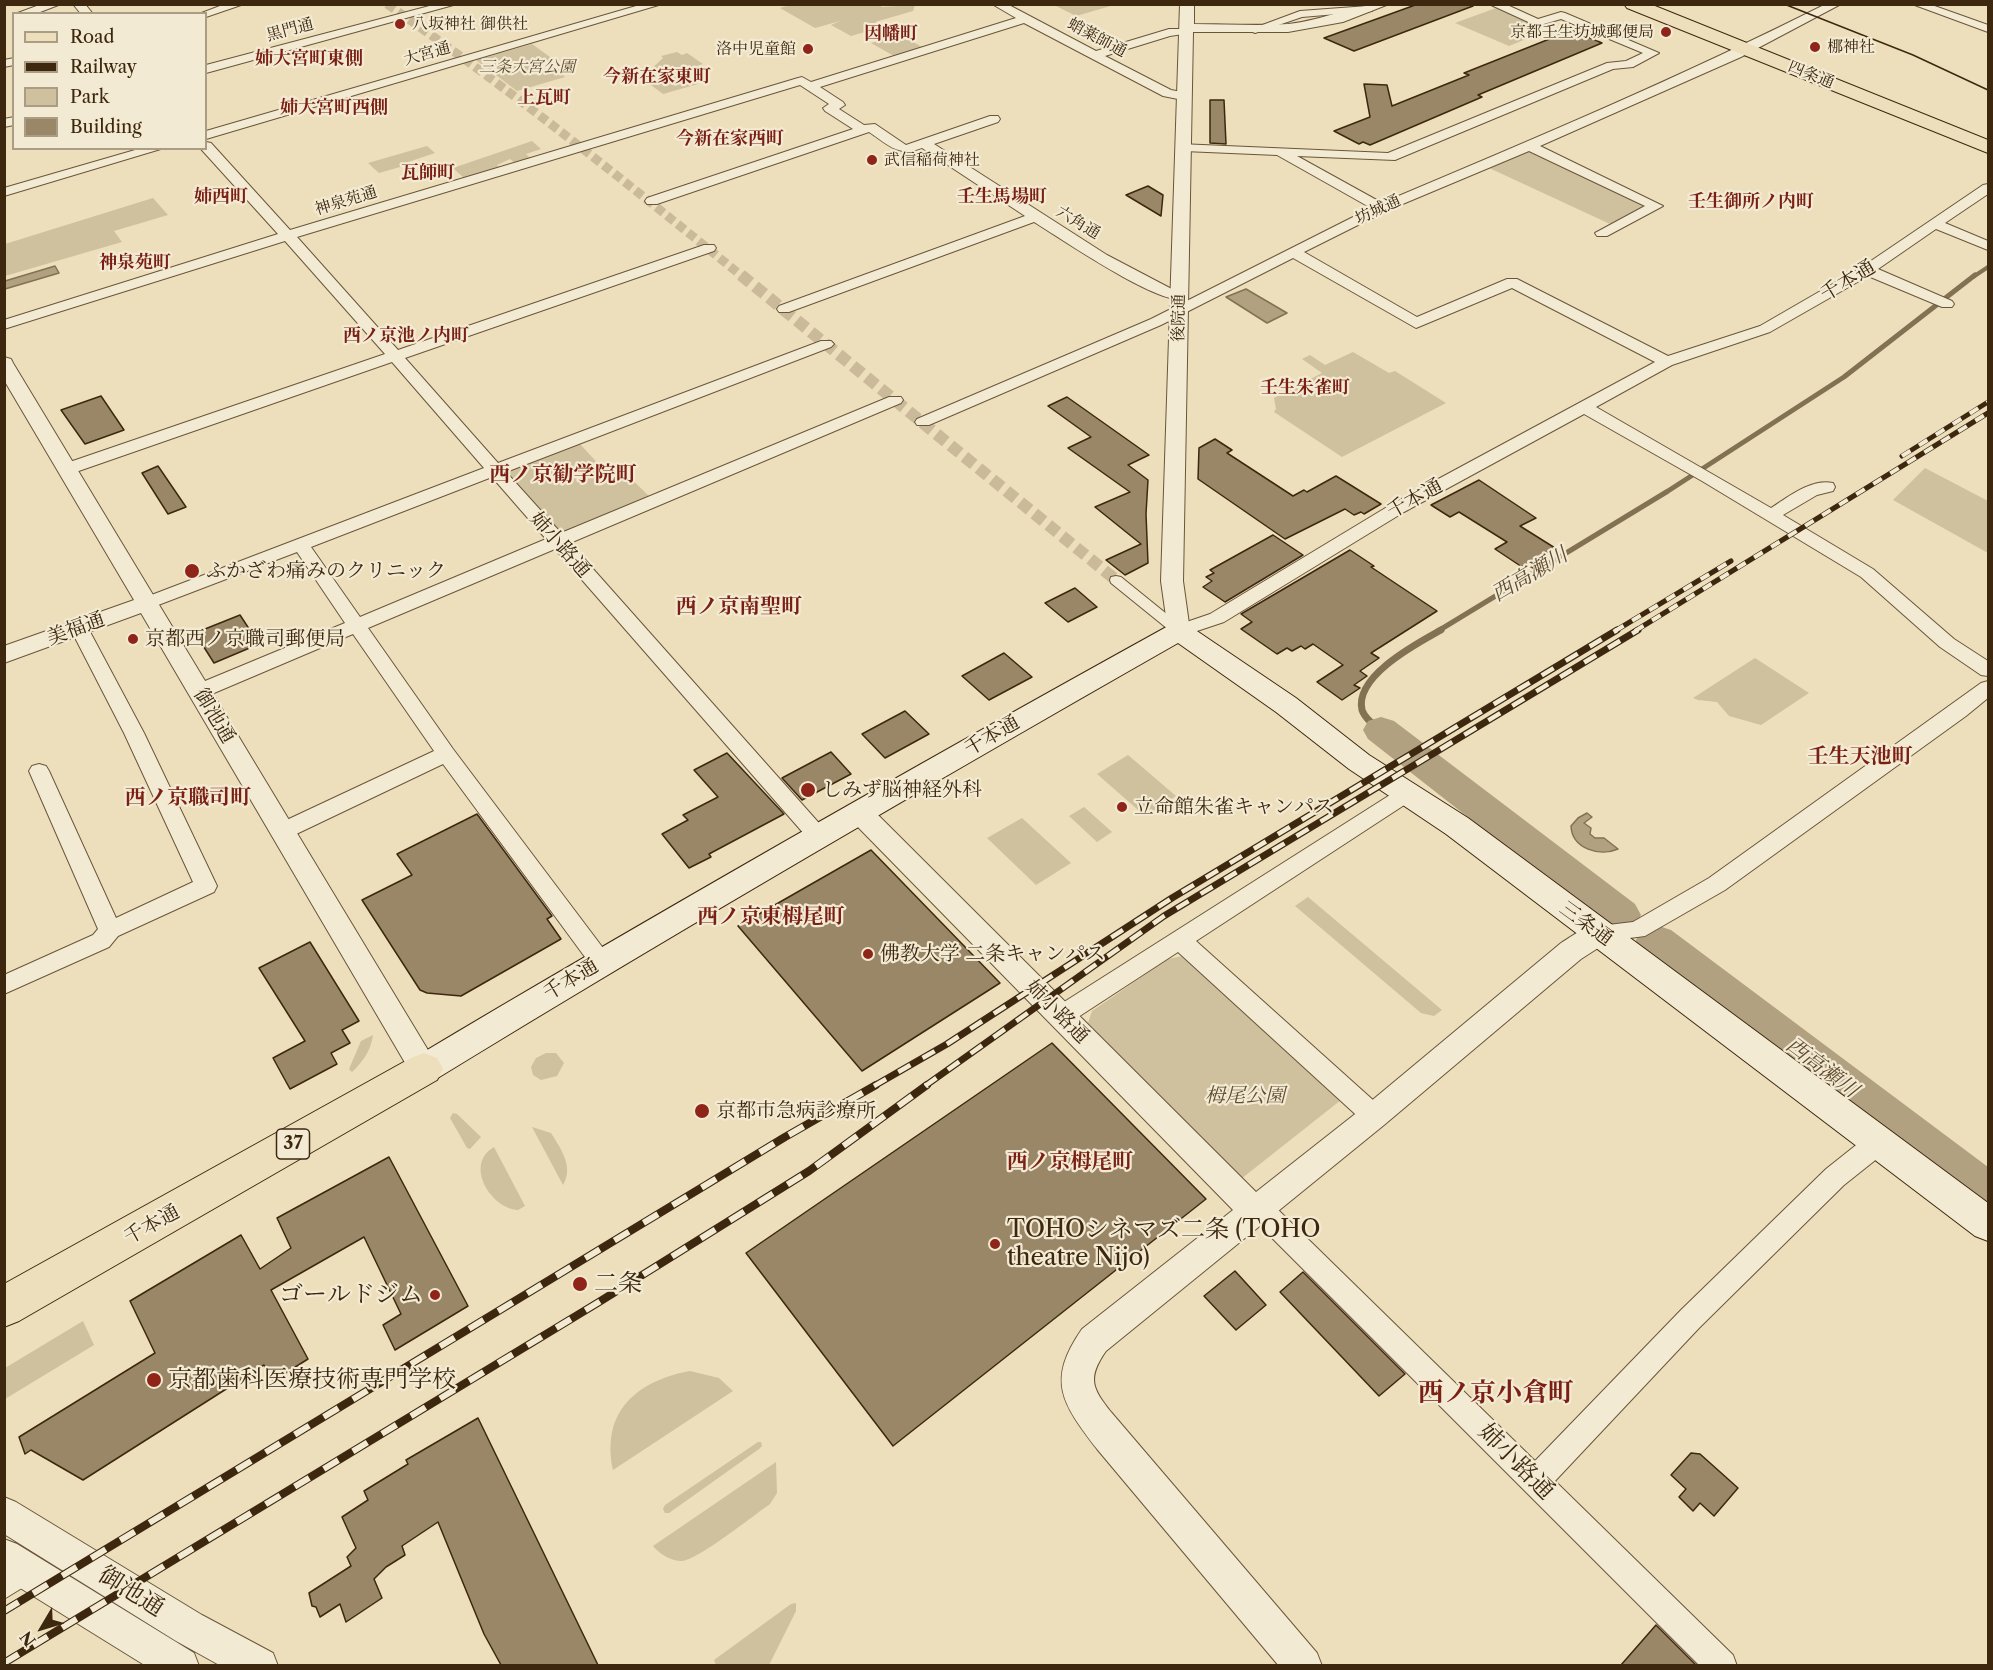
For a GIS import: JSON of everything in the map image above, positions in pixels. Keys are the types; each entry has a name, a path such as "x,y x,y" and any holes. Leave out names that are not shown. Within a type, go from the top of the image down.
{"main road":[{"name":"四条通","path":"1633,4 1989,147"},
{"name":"三条通","path":"1179,631 1286,705 1359,762 1457,826 1989,1224"},
{"name":"千本通","path":"4,1308 424,1069 601,962 1179,631"}],"street":[{"path":"27,12 56,4"},
{"path":"207,13 239,4"},
{"name":"黒門通","path":"207,69 452,4"},
{"name":"大宮通","path":"207,135 657,4"},
{"name":"蛸薬師通","path":"998,4 1167,93 1183,96"},
{"name":"後院通","path":"1179,631 1172,581 1187,4"},
{"path":"1293,4 1324,23"},
{"path":"1095,56 1186,29 1287,28 1324,23 1382,4"},
{"path":"1184,147 1390,157 1611,66 1629,64 1653,53 1561,15 1537,23 1494,4"},
{"name":"坊城通","path":"923,422 1293,252 1381,208 1747,50 1836,4"},
{"path":"1917,4 1989,29"},
{"path":"1255,30 1309,13 1368,9"},
{"name":"神泉苑通","path":"4,325 288,236 1025,19"},
{"path":"806,84 839,105 829,108 863,130"},
{"path":"652,201 870,127 902,148 994,119"},
{"name":"六角通","path":"923,143 992,186 990,188 1034,217 1178,304"},
{"path":"1529,146 1656,206 1602,233"},
{"name":"姉小路通","path":"207,147 819,837"},
{"path":"4,192 151,150"},
{"path":"1277,151 1381,208"},
{"name":"千本通","path":"1179,631 1217,618 1398,508 1666,362 1765,329 1867,270 1989,188"},
{"path":"784,309 1034,217"},
{"path":"1935,224 1989,246"},
{"path":"68,469 709,249"},
{"path":"1293,252 1416,323 1512,282 1666,362"},
{"path":"1867,270 1947,304"},
{"path":"147,603 826,344"},
{"name":"御池通","path":"4,363 424,1069"},
{"path":"200,691 895,400"},
{"path":"1584,407 1699,472 1867,573 1947,644 1989,670"},
{"path":"1770,515 1811,491 1827,488"},
{"path":"301,545 446,754 601,962"},
{"path":"1116,580 1179,631"},
{"name":"美福通","path":"4,655 147,603"},
{"path":"4,985 101,940 110,930 206,886 134,733 79,628"},
{"path":"1304,1665 1109,1437 1083,1402 1076,1381 1080,1357 1094,1340 1374,1116 1571,951 1599,933 1637,930 1717,884 1989,688"},
{"path":"283,831 446,754"},
{"path":"39,771 110,930"},
{"path":"1061,1016 1408,793"},
{"name":"姉小路通","path":"860,813 1061,1016 1720,1665"},
{"path":"1179,939 1374,1116"},
{"path":"1535,1481 1690,1320 1835,1177 1879,1142"},
{"name":"御池通","path":"4,1514 189,1628 260,1665"},
{"name":"御池通","path":"11,1570 180,1665"}],"green space":[{"path":"878,4 882,7 915,5 913,11 875,22 882,27 851,36 831,25 840,21 815,28 780,8 790,5"},
{"path":"1054,5 1114,5 1076,16"},
{"path":"1496,8 1548,30 1509,46 1455,23"},
{"path":"899,34 922,47 894,56 871,43"},
{"name":"三条大宮公園","path":"532,44 568,70 559,72 565,77 517,91 476,60"},
{"path":"677,52 682,55 687,53 703,64 681,71 698,84 663,94 647,82 645,76 663,58 661,56"},
{"path":"532,141 541,149 526,154 530,158 515,163 510,159 497,165 499,167 464,178 453,168"},
{"path":"427,146 435,153 405,163 407,165 379,173 368,163"},
{"path":"1524,151 1534,153 1645,204 1645,208 1610,224 1487,167"},
{"path":"153,198 168,215 114,231 122,242 5,276 5,244"},
{"path":"1353,352 1389,373 1395,371 1446,403 1342,457 1274,412 1276,409 1274,398 1322,373 1302,359 1310,355 1325,365"},
{"path":"579,443 604,470 617,465 651,498 569,533 559,532 507,475 511,469"},
{"path":"1925,468 1988,501 1988,553 1893,500"},
{"path":"1755,658 1809,693 1761,725 1729,716 1717,702 1693,698"},
{"path":"1128,755 1176,796 1145,816 1097,774"},
{"path":"1084,807 1112,832 1097,842 1069,816"},
{"path":"1022,818 1071,863 1036,885 987,838"},
{"path":"1308,897 1442,1010 1434,1016 1421,1013 1295,906"},
{"name":"栂尾公園","path":"1183,956 1341,1100 1241,1179 1088,1023 1092,1011 1168,959"},
{"path":"373,1035 366,1055 352,1072 349,1069 361,1041"},
{"path":"546,1053 556,1053 564,1063 557,1076 541,1080 533,1075 531,1067 536,1058"},
{"path":"453,1113 457,1114 481,1137 470,1149 467,1148 450,1118"},
{"path":"532,1127 551,1133 562,1152 567,1165 563,1185"},
{"path":"494,1147 525,1206 518,1210 498,1202 484,1184 481,1164 485,1155"},
{"path":"83,1321 94,1345 5,1399 5,1368"},
{"path":"690,1371 719,1378 733,1391 613,1470 612,1431 627,1402 639,1391 654,1383"},
{"path":"761,1442 762,1446 759,1449 669,1513 665,1513 663,1509 665,1505"},
{"path":"776,1462 777,1493 770,1504 713,1545 690,1559 682,1561 673,1560 653,1546"},
{"path":"796,1603 796,1611 769,1665 716,1665 714,1660 791,1604"}],"shaded area":[{"path":"55,266 59,273 5,289 5,281"},
{"path":"1246,289 1287,313 1267,323 1226,297"},
{"path":"1587,813 1592,817 1584,823 1591,828 1590,834 1595,838 1604,838 1618,849 1595,851 1576,840 1571,826"}],"building":[{"path":"1418,4 1473,4 1473,6 1354,51 1324,38"},
{"path":"1572,30 1602,43 1478,95 1482,97 1370,145 1363,142 1359,144 1334,131 1370,117 1364,84 1387,85 1392,106 1469,75 1464,73"},
{"path":"1210,100 1224,100 1226,144 1210,143"},
{"path":"1148,186 1163,195 1161,216 1126,195"},
{"path":"101,396 124,430 85,444 61,410"},
{"path":"1067,397 1149,455 1128,465 1148,480 1146,514 1148,563 1125,575 1106,560 1141,544 1095,507 1130,492 1068,448 1091,437 1048,406"},
{"path":"1215,439 1232,450 1227,453 1293,496 1304,490 1307,492 1336,476 1381,504 1364,514 1361,512 1354,515 1345,509 1285,539 1198,479 1199,448"},
{"path":"158,466 186,507 168,514 142,473"},
{"path":"1479,480 1536,518 1520,526 1555,548 1522,567 1495,549 1507,542 1459,512 1450,517 1431,505"},
{"path":"1273,535 1303,555 1225,602 1203,587 1212,581 1206,577 1214,573 1210,570"},
{"path":"1350,550 1374,566 1371,567 1437,611 1371,653 1379,658 1360,671 1367,676 1354,685 1360,688 1342,700 1317,682 1343,665 1313,644 1305,649 1301,646 1292,651 1287,648 1277,654 1241,629 1252,622 1241,614"},
{"path":"1075,588 1097,607 1068,622 1045,603"},
{"path":"240,615 259,644 214,663 195,633"},
{"path":"1004,653 1032,677 989,700 962,676"},
{"path":"905,711 929,734 885,758 862,734"},
{"path":"831,752 851,774 802,800 782,778"},
{"path":"727,753 784,814 709,854 711,857 689,868 662,834 688,820 683,815 718,797 694,770"},
{"path":"477,814 552,916 547,919 561,939 461,996 427,993 420,990 362,900 412,875 397,854"},
{"name":"佛教大学 二条キャンパス","path":"871,850 1000,983 862,1071 738,926"},
{"path":"310,942 359,1021 342,1030 350,1043 331,1053 337,1064 290,1089 273,1058 305,1041 259,968"},
{"path":"1052,1043 1206,1199 893,1446 746,1253"},
{"path":"389,1157 468,1306 395,1350 383,1325 401,1314 364,1237 271,1290 308,1359 273,1381 264,1365 83,1480 31,1450 25,1454 19,1437 155,1353 130,1301 241,1235 260,1269 291,1248 277,1218"},
{"path":"1235,1271 1266,1305 1236,1330 1204,1296"},
{"path":"1303,1272 1405,1374 1379,1396 1280,1292"},
{"path":"478,1418 598,1665 501,1665 484,1634 438,1522 402,1546 405,1555 386,1567 374,1579 382,1598 346,1622 340,1604 320,1617 316,1607 312,1606 309,1593 351,1566 347,1557 356,1548 342,1517 368,1500 364,1491 408,1464 406,1460"},
{"path":"1691,1453 1700,1454 1738,1488 1714,1516 1700,1503 1693,1511 1679,1497 1686,1489 1671,1475"},
{"path":"1656,1625 1696,1665 1621,1665"}],"waterway":[{"name":"西高瀬川","path":"1973,277 1988,267"},
{"name":"西高瀬川","path":"1438,631 1668,491 1844,377 1975,275"},
{"name":"西高瀬川","path":"1381,730 1367,719 1362,710 1362,697 1368,685 1390,662 1441,630"},
{"name":"西高瀬川","path":"1381,730 1621,915"},
{"name":"西高瀬川","path":"1656,942 1988,1194"}],"tunnel":[{"path":"387,4 523,103 743,277"},
{"path":"741,275 1116,580"}],"tram line":[{"path":"1784,4 1913,55 1988,90"}],"railway":[{"path":"1902,456 1988,402"},
{"path":"1635,631 1988,413"},
{"path":"1615,631 1731,561"},
{"path":"874,1086 947,1044 1172,898 1617,630"},
{"path":"925,1086 1164,916 1638,630"},
{"path":"4,1611 785,1137 876,1085"},
{"path":"4,1663 599,1302 809,1171 927,1085"}],"place":[{"name":"八坂神社 御供社","path":"400,24"},
{"name":"京都壬生坊城郵便局","path":"1666,32"},
{"name":"梛神社","path":"1815,47"},
{"name":"洛中児童館","path":"808,49"},
{"name":"武信稲荷神社","path":"872,160"},
{"name":"ふかざわ痛みのクリニック","path":"192,571"},
{"name":"京都西ノ京職司郵便局","path":"133,639"},
{"name":"しみず脳神経外科","path":"808,790"},
{"name":"立命館朱雀キャンパス","path":"1122,807"},
{"name":"佛教大学 二条キャンパス","path":"868,954"},
{"name":"京都市急病診療所","path":"702,1111"},
{"name":"TOHOシネマズ二条 (TOHO theatre Nijo)","path":"995,1244"},
{"name":"二条","path":"580,1284"},
{"name":"ゴールドジム","path":"435,1295"},
{"name":"京都歯科医療技術専門学校","path":"154,1380"}],"district":[{"name":"因幡町","path":"891,34"},
{"name":"姉大宮町東側","path":"309,59"},
{"name":"今新在家東町","path":"657,77"},
{"name":"上瓦町","path":"544,98"},
{"name":"姉大宮町西側","path":"334,108"},
{"name":"今新在家西町","path":"730,139"},
{"name":"瓦師町","path":"428,173"},
{"name":"姉西町","path":"221,197"},
{"name":"壬生馬場町","path":"1002,197"},
{"name":"壬生御所ノ内町","path":"1751,202"},
{"name":"神泉苑町","path":"135,263"},
{"name":"西ノ京池ノ内町","path":"406,336"},
{"name":"壬生朱雀町","path":"1305,388"},
{"name":"西ノ京勧学院町","path":"563,475"},
{"name":"西ノ京南聖町","path":"739,607"},
{"name":"壬生天池町","path":"1860,757"},
{"name":"西ノ京職司町","path":"188,798"},
{"name":"西ノ京東栂尾町","path":"771,917"},
{"name":"西ノ京栂尾町","path":"1070,1162"},
{"name":"西ノ京小倉町","path":"1496,1393"}]}
